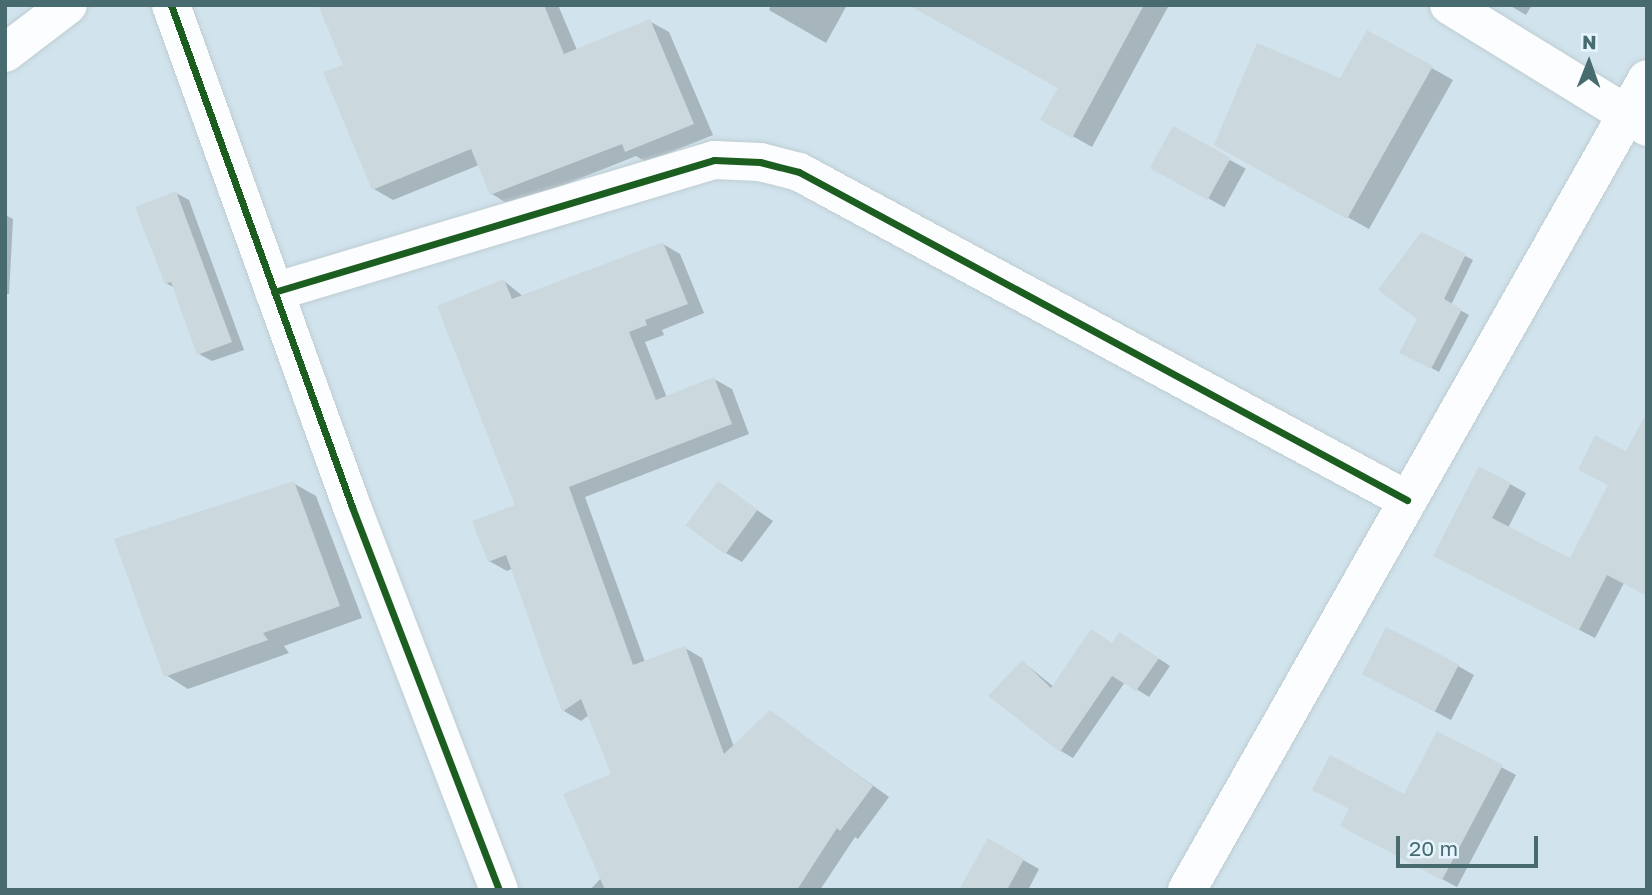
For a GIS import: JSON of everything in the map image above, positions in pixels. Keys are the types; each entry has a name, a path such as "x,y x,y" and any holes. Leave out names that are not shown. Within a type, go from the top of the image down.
{"street":[{"path":"5,53 68,5"},
{"path":"171,5 274,292 499,890"},
{"path":"1449,5 1636,121"},
{"path":"1187,890 1407,500 1636,121 1647,79"},
{"path":"274,292 714,160 760,162 799,172 1407,500"}],"shaded area":[{"path":"5,5 1647,5 1647,890 5,890"}],"building":[{"path":"318,5 544,5 564,54 650,19 694,124 625,152 622,144 490,195 471,149 372,190 323,72 343,65"},
{"path":"908,5 1144,5 1072,138 1040,120 1058,88"},
{"path":"1367,30 1433,66 1347,219 1214,145 1257,43 1340,78"},
{"path":"1173,126 1231,158 1207,200 1150,168"},
{"path":"176,191 232,342 197,355 171,282 165,284 135,207"},
{"path":"1421,232 1466,254 1444,299 1462,309 1431,369 1399,353 1417,319 1378,290"},
{"path":"663,242 688,304 645,320 647,325 629,332 656,400 714,377 732,424 569,487 633,665 685,646 724,754 770,710 873,786 840,831 837,828 797,890 605,890 563,794 611,774 581,699 562,712 506,555 488,562 472,521 515,505 437,306 504,279 512,299"},
{"path":"1647,412 1647,596 1607,575 1579,630 1433,556 1479,466 1511,483 1492,518 1570,558 1608,485 1578,470 1595,435 1626,451"},
{"path":"294,481 340,606 263,633 268,640 164,677 114,539"},
{"path":"718,481 758,510 725,554 686,525"},
{"path":"1386,627 1459,664 1435,711 1362,674"},
{"path":"1091,629 1112,643 1119,632 1159,658 1136,691 1112,676 1060,752 988,696 1022,660 1051,688"},
{"path":"1437,731 1503,765 1442,880 1340,826 1349,809 1312,790 1330,755 1404,794"},
{"path":"988,838 1024,859 1007,890 959,890"}],"cycle path":[{"path":"171,5 352,507 499,890"},
{"path":"274,292 714,160 760,162 799,172 1407,500"}]}
